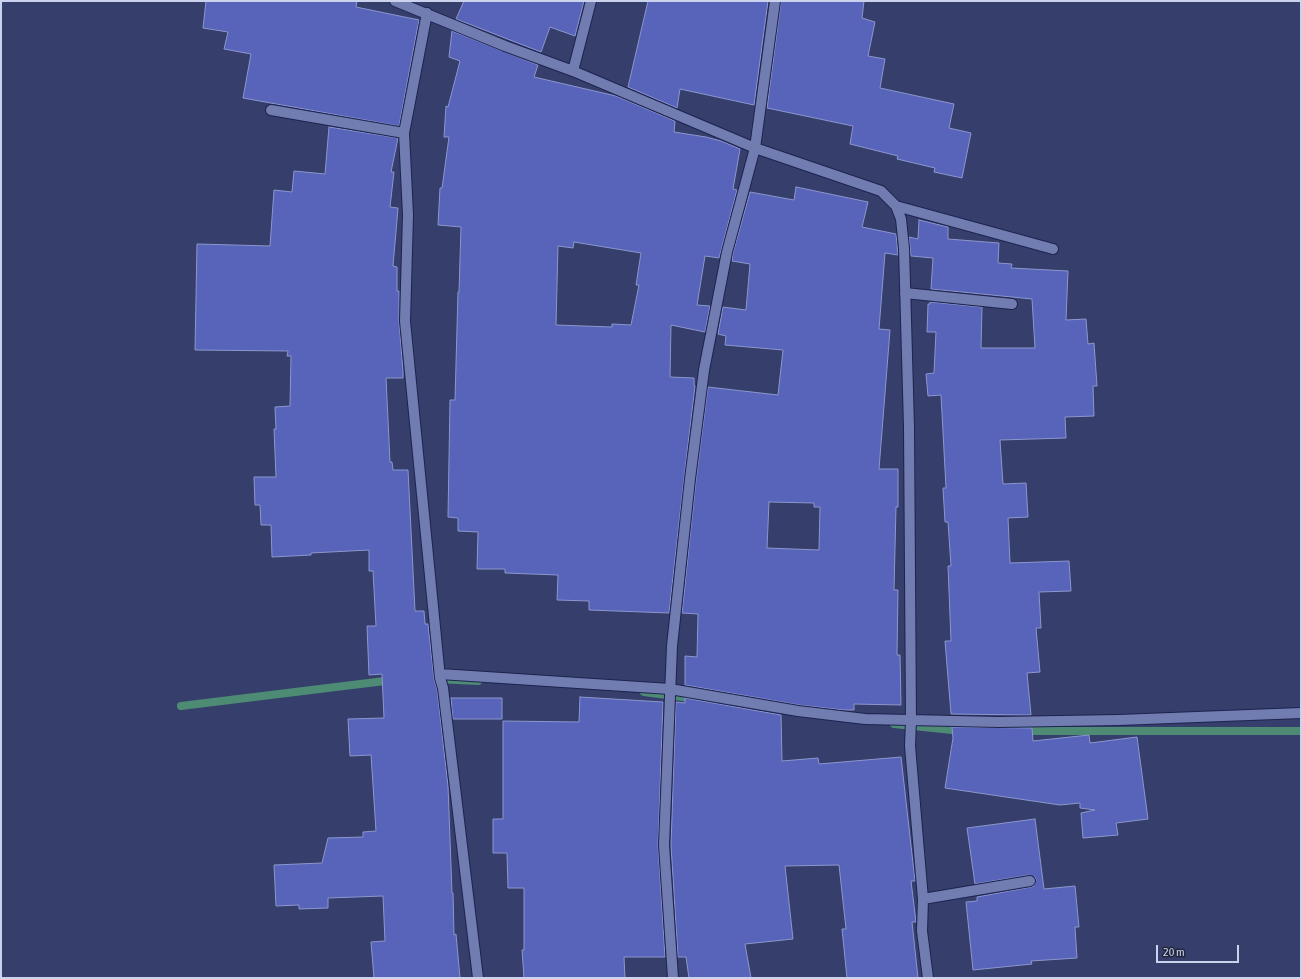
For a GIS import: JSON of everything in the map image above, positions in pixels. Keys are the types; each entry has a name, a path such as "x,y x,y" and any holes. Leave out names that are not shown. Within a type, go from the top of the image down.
{"street":[{"path":"395,1 505,46 573,71 755,148 881,191 896,206 901,219 909,427 910,746 923,900 922,931 928,978"},
{"path":"573,71 591,1"},
{"path":"673,978 664,845 672,646 690,479 704,370 727,252 755,148 775,1"},
{"path":"427,13 404,133 408,215 405,321 440,676 443,688 478,978"},
{"path":"271,110 404,133"},
{"path":"896,206 1052,249"},
{"path":"905,293 1012,304"},
{"path":"440,676 670,691 798,711 865,719 911,721 999,722 1119,720 1301,713"},
{"path":"923,900 1030,881"}],"building":[{"path":"206,1 357,1 356,7 419,20 399,126 243,98 251,54 224,49 228,32 203,28"},
{"path":"464,1 584,1 575,36 550,27 541,52 456,19"},
{"path":"648,1 768,1 754,105 680,89 677,108 628,87"},
{"path":"781,1 864,1 862,18 875,22 868,56 885,59 880,88 954,104 949,128 971,133 962,178 934,172 935,168 897,159 898,156 850,144 853,126 767,108"},
{"path":"452,31 538,65 534,77 616,96 675,121 674,132 706,137 721,141 740,149 733,189 737,190 719,258 705,256 697,305 710,306 705,332 671,325 670,377 694,378 695,386 669,613 589,610 589,601 557,600 558,575 505,573 505,569 477,569 478,532 458,531 458,518 448,517 450,400 455,400 461,227 438,225 440,188 442,188 449,137 444,137 446,106 448,107 460,61 449,57","holes":["574,242 641,253 636,285 639,285 631,325 612,324 612,327 556,325 558,246 573,248"]},
{"path":"329,127 398,138 391,172 394,172 390,207 398,208 393,266 397,267 397,291 399,291 399,322 403,378 386,378 390,462 392,462 393,470 408,470 415,611 424,611 425,624 428,624 448,786 454,935 456,934 460,978 374,978 371,942 385,941 383,896 328,898 328,908 299,909 299,905 276,906 274,865 322,863 328,838 363,837 363,832 376,831 371,755 350,756 348,719 384,718 382,674 369,675 367,626 376,626 373,571 369,571 369,550 272,557 271,525 261,525 260,505 255,505 254,477 276,477 274,429 276,429 275,407 290,406 291,356 287,356 288,351 195,350 197,244 270,246 274,190 292,192 294,171 325,174"},
{"path":"796,187 868,202 862,227 896,234 898,255 885,253 879,329 890,330 879,469 898,469 898,507 896,507 894,590 898,590 897,655 900,655 901,705 854,704 854,710 844,710 799,705 685,685 685,656 697,657 698,614 682,613 696,480 708,387 778,395 783,350 725,345 726,336 718,334 723,307 746,310 750,264 732,261 733,253 750,192 794,200","holes":["769,502 814,503 814,507 820,507 819,550 767,548"]},
{"path":"919,220 948,227 948,239 999,243 998,263 1012,264 1011,268 1068,271 1066,320 1086,319 1088,344 1094,343 1097,386 1093,386 1094,416 1065,417 1066,438 1000,440 1003,484 1026,483 1028,517 1008,518 1010,563 1069,561 1071,591 1039,592 1041,628 1036,628 1040,672 1027,673 1031,715 951,714 945,641 951,641 948,566 951,566 948,522 945,522 943,488 946,488 941,395 928,396 926,374 934,373 936,332 927,332 928,304 930,304 930,302 982,307 981,348 1035,348 1032,299 931,289 933,258 911,256 909,237 918,239"},
{"path":"580,697 663,702 658,845 665,957 624,957 625,978 524,978 522,950 524,950 524,888 508,888 507,853 493,853 493,819 503,819 503,721 579,722"},
{"path":"451,698 502,698 502,719 453,719"},
{"path":"685,698 781,715 782,761 818,758 819,764 901,757 915,881 911,881 916,922 912,922 918,978 847,978 842,929 846,929 839,865 785,866 793,939 745,944 751,978 689,978 686,957 678,957 671,845 676,702 685,703"},
{"path":"952,727 1032,728 1033,741 1089,735 1090,743 1137,737 1148,819 1116,823 1118,835 1083,838 1081,813 1095,810 1080,808 1080,803 1060,805 945,788 953,738"},
{"path":"1035,819 1044,889 1075,886 1079,927 1075,927 1077,958 1031,961 1032,964 973,970 966,902 977,901 977,897 1031,887 1034,886 1036,880 1035,877 1029,875 975,884 967,828"}],"waterway":[{"path":"436,679 478,681"},
{"path":"181,706 393,680"},
{"path":"644,692 713,701"},
{"path":"894,724 962,731"},
{"path":"1021,731 1301,731"}]}
